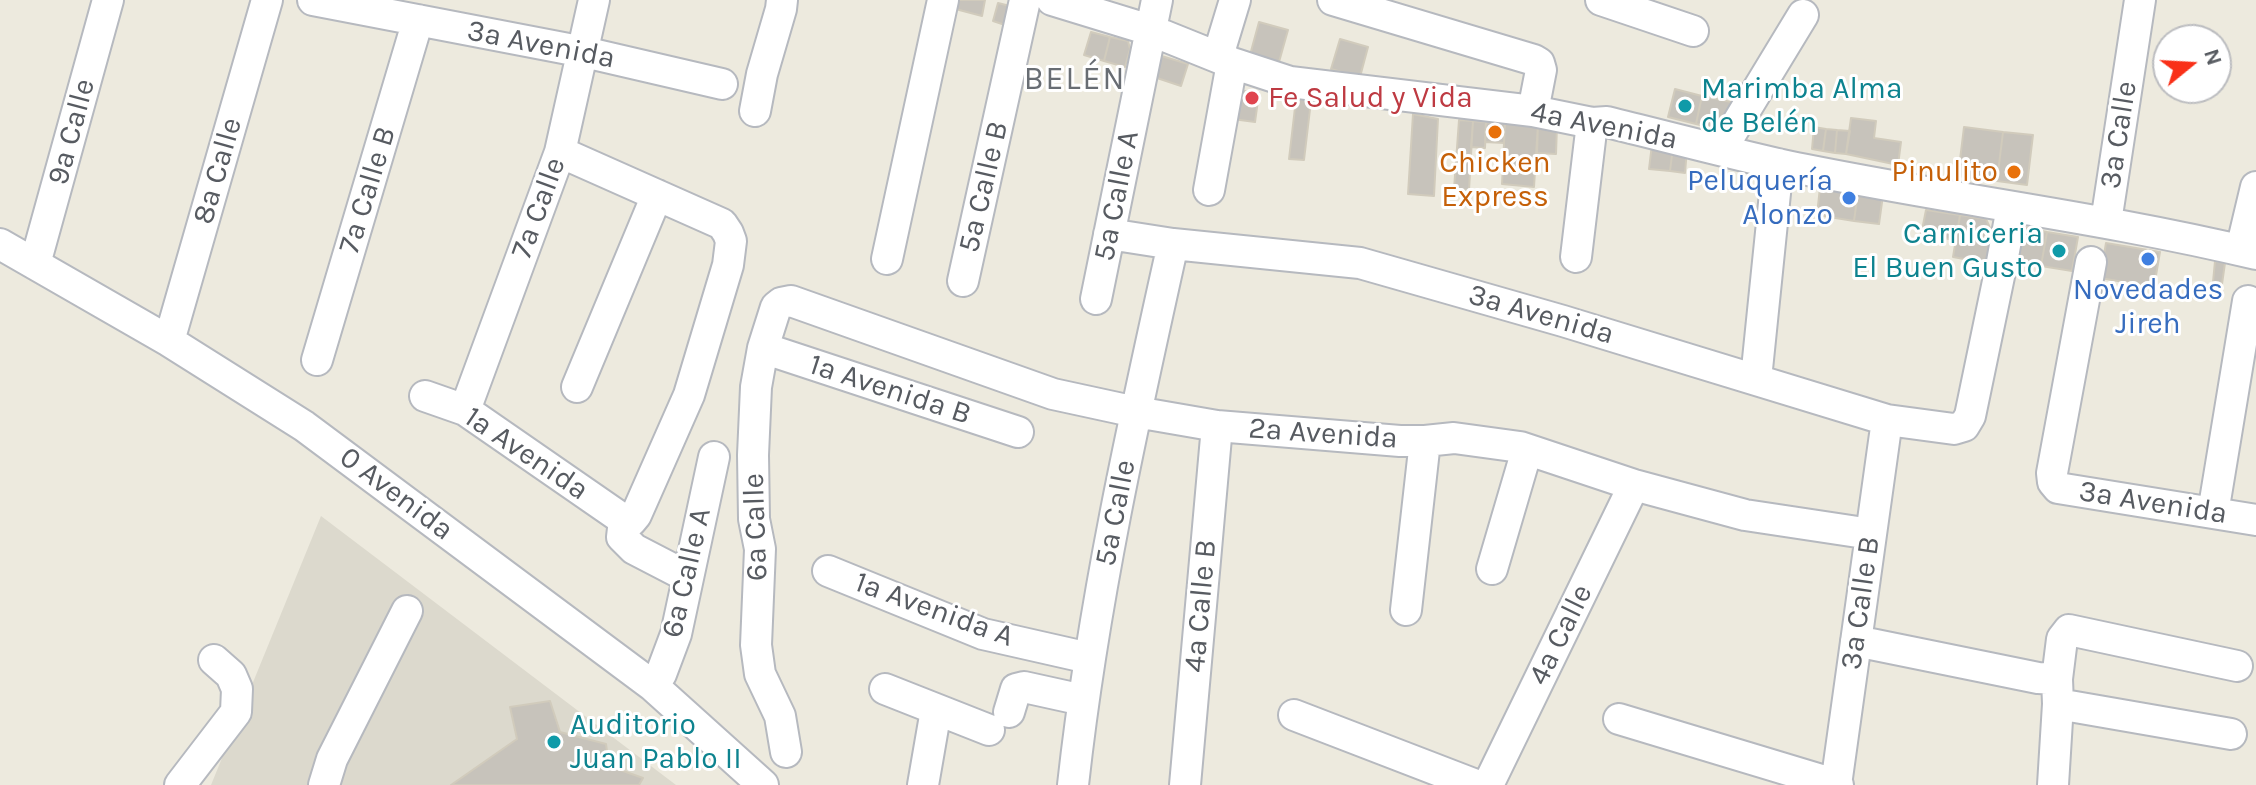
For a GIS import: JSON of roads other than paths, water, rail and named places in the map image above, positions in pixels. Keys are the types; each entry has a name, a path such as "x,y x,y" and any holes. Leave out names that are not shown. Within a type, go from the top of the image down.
{"street":[{"name":"9a Calle","path":"35,264 108,0"},
{"name":"8a Calle","path":"169,341 267,0"},
{"name":"3a Avenida","path":"313,0 584,52 722,84"},
{"name":"7a Calle","path":"465,410 560,152 594,0"},
{"path":"755,111 782,0"},
{"path":"887,259 943,0"},
{"name":"5a Calle B","path":"963,281 1025,0"},
{"name":"4a Avenida","path":"1052,0 1150,30 1290,82 1533,111 1592,123 1607,122 1778,164 2106,222 2248,252"},
{"name":"5a Calle A","path":"1096,299 1157,0"},
{"path":"1209,190 1235,0"},
{"path":"1333,0 1534,60 1541,70 1533,111"},
{"path":"1601,0 1693,31"},
{"name":"3a Calle","path":"2106,222 2140,0"},
{"path":"1721,150 1803,15"},
{"name":"7a Calle B","path":"317,360 418,20"},
{"path":"1576,257 1592,123"},
{"path":"560,152 722,224 731,241 728,265 689,395 636,515 631,521 624,520 622,537 634,549 688,577"},
{"path":"1756,379 1778,164"},
{"path":"2248,252 2256,187"},
{"path":"577,387 657,195"},
{"name":"3a Avenida","path":"1109,234 1173,244 1360,263 1887,420 1954,429 1964,426 1970,416 2012,207"},
{"name":"0 Avenida","path":"0,244 169,341 304,426 653,686 763,785"},
{"name":"5a Calle","path":"1073,785 1089,658 1136,412 1173,244"},
{"name":"3a Avenida","path":"2091,262 2052,473 2053,482 2058,488 2256,520"},
{"name":"2a Avenida","path":"781,303 791,301 1053,394 1136,412 1217,426 1425,441 1454,438 1527,450 1634,485 1745,515 1871,534"},
{"path":"2213,513 2248,301"},
{"name":"6a Calle","path":"781,303 776,307 763,348 756,387 753,455 754,519 760,549 756,645 760,674 780,716 786,752"},
{"name":"1a Avenida B","path":"763,348 1018,432"},
{"name":"1a Avenida","path":"425,396 465,410 624,520"},
{"name":"3a Calle B","path":"1837,785 1887,420"},
{"name":"4a Calle B","path":"1185,785 1217,426"},
{"path":"1406,610 1425,441"},
{"path":"1492,569 1527,450"},
{"name":"6a Calle A","path":"653,686 661,674 676,634 714,457"},
{"name":"4a Calle","path":"1488,785 1634,485"},
{"name":"1a Avenida A","path":"828,571 983,634 1089,658"},
{"path":"324,785 332,759 407,611"},
{"path":"2053,785 2058,691 2064,634 2069,630 2237,666"},
{"path":"1856,641 2038,678 2058,691 2231,734"},
{"path":"180,785 236,712 237,689 231,675 214,660"},
{"path":"885,689 936,710 999,721 1016,689 1024,687 1083,700"},
{"path":"923,785 936,710"},
{"path":"1294,715 1476,785"},
{"path":"1619,719 1837,785"}],"place":[{"name":"Fe Salud y Vida","path":"1252,98"},
{"name":"Marimba Alma de Belén","path":"1685,106"},
{"name":"Chicken Express","path":"1495,132"},
{"name":"Pinulito","path":"2014,172"},
{"name":"Peluquería Alonzo","path":"1849,198"},
{"name":"Carniceria El Buen Gusto","path":"2059,251"},
{"name":"Novedades Jireh","path":"2148,259"},
{"name":"Auditorio Juan Pablo II","path":"554,742"}],"district":[{"name":"BELÉN","path":"1075,80"}]}
